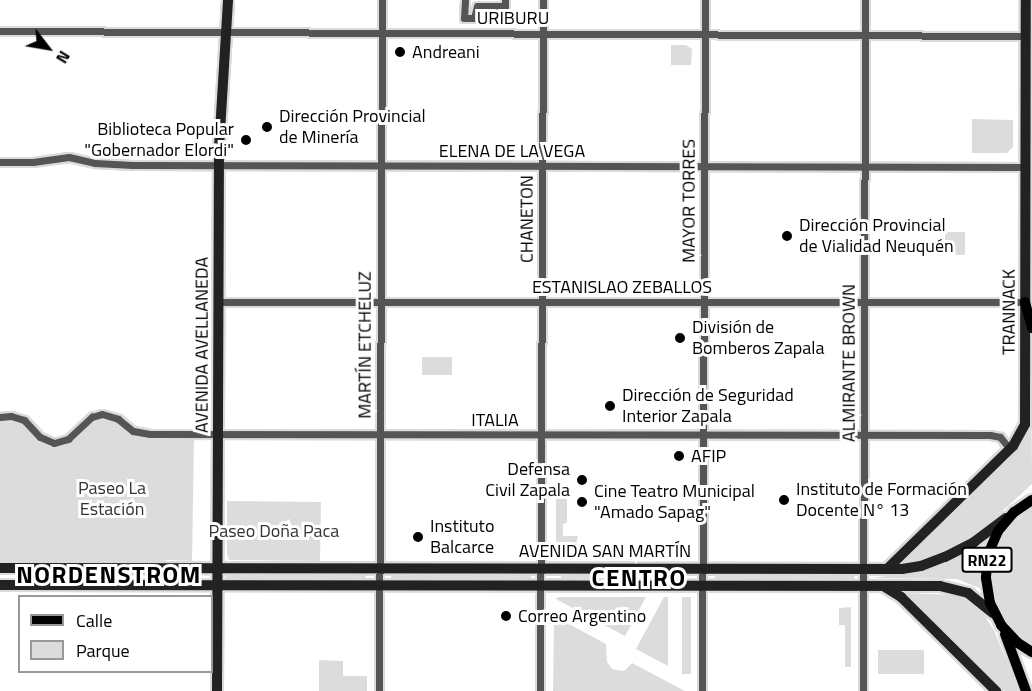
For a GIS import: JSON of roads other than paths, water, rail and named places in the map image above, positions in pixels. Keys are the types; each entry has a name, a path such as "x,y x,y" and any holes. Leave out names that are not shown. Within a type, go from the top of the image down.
{"main road":[{"name":"AVENIDA AVELLANEDA","path":"217,691 219,165 224,32 228,0"},
{"name":"TRANNACK","path":"888,568 1010,449 1019,438 1025,424 1026,0"},
{"path":"1025,302 1032,328"},
{"name":"RN22","path":"1029,500 1014,512 998,531 987,560 987,591 1001,625 1031,652"},
{"name":"AVENIDA SAN MARTÍN","path":"0,568 888,568 921,566 945,557 974,542 1014,512"},
{"name":"AVENIDA SAN MARTÍN","path":"0,585 940,586 959,589 976,597 995,614"},
{"path":"885,587 901,597 996,691"},
{"path":"1001,625 1026,691"}],"street":[{"name":"MARTÍN ETCHELUZ","path":"379,691 382,0"},
{"path":"465,0 464,18 474,18 475,9 479,6 505,6 505,0"},
{"name":"CHANETON","path":"540,691 543,0"},
{"name":"MAYOR TORRES","path":"702,691 705,0"},
{"name":"ALMIRANTE BROWN","path":"863,691 866,0"},
{"name":"URIBURU","path":"0,31 1026,36"},
{"name":"ELENA DE LA VEGA","path":"0,162 33,162 69,156 117,165 1026,167"},
{"name":"ESTANISLAO ZEBALLOS","path":"219,302 1025,302"},
{"name":"ITALIA","path":"0,417 11,416 24,420 40,437 54,443 68,440 92,417 102,414 113,416 133,431 143,434 995,436 1004,440 1010,449"}],"place":[{"name":"Andreani","path":"400,52"},
{"name":"Dirección Provincial de Minería","path":"267,127"},
{"name":"Biblioteca Popular \"Gobernador Elordi\"","path":"246,140"},
{"name":"Dirección Provincial de Vialidad Neuquén","path":"787,236"},
{"name":"División de Bomberos Zapala","path":"680,338"},
{"name":"Dirección de Seguridad Interior Zapala","path":"610,406"},
{"name":"AFIP","path":"679,456"},
{"name":"Defensa Civil Zapala","path":"582,480"},
{"name":"Instituto de Formación Docente N° 13","path":"784,500"},
{"name":"Cine Teatro Municipal \"Amado Sapag\"","path":"582,502"},
{"name":"Instituto Balcarce","path":"418,537"},
{"name":"Correo Argentino","path":"506,616"}],"district":[{"name":"NORDENSTROM","path":"109,575"},
{"name":"CENTRO","path":"639,578"}],"park label":[{"name":"Paseo La Estación","path":"112,499"},
{"name":"Paseo Doña Paca","path":"274,531"}]}
